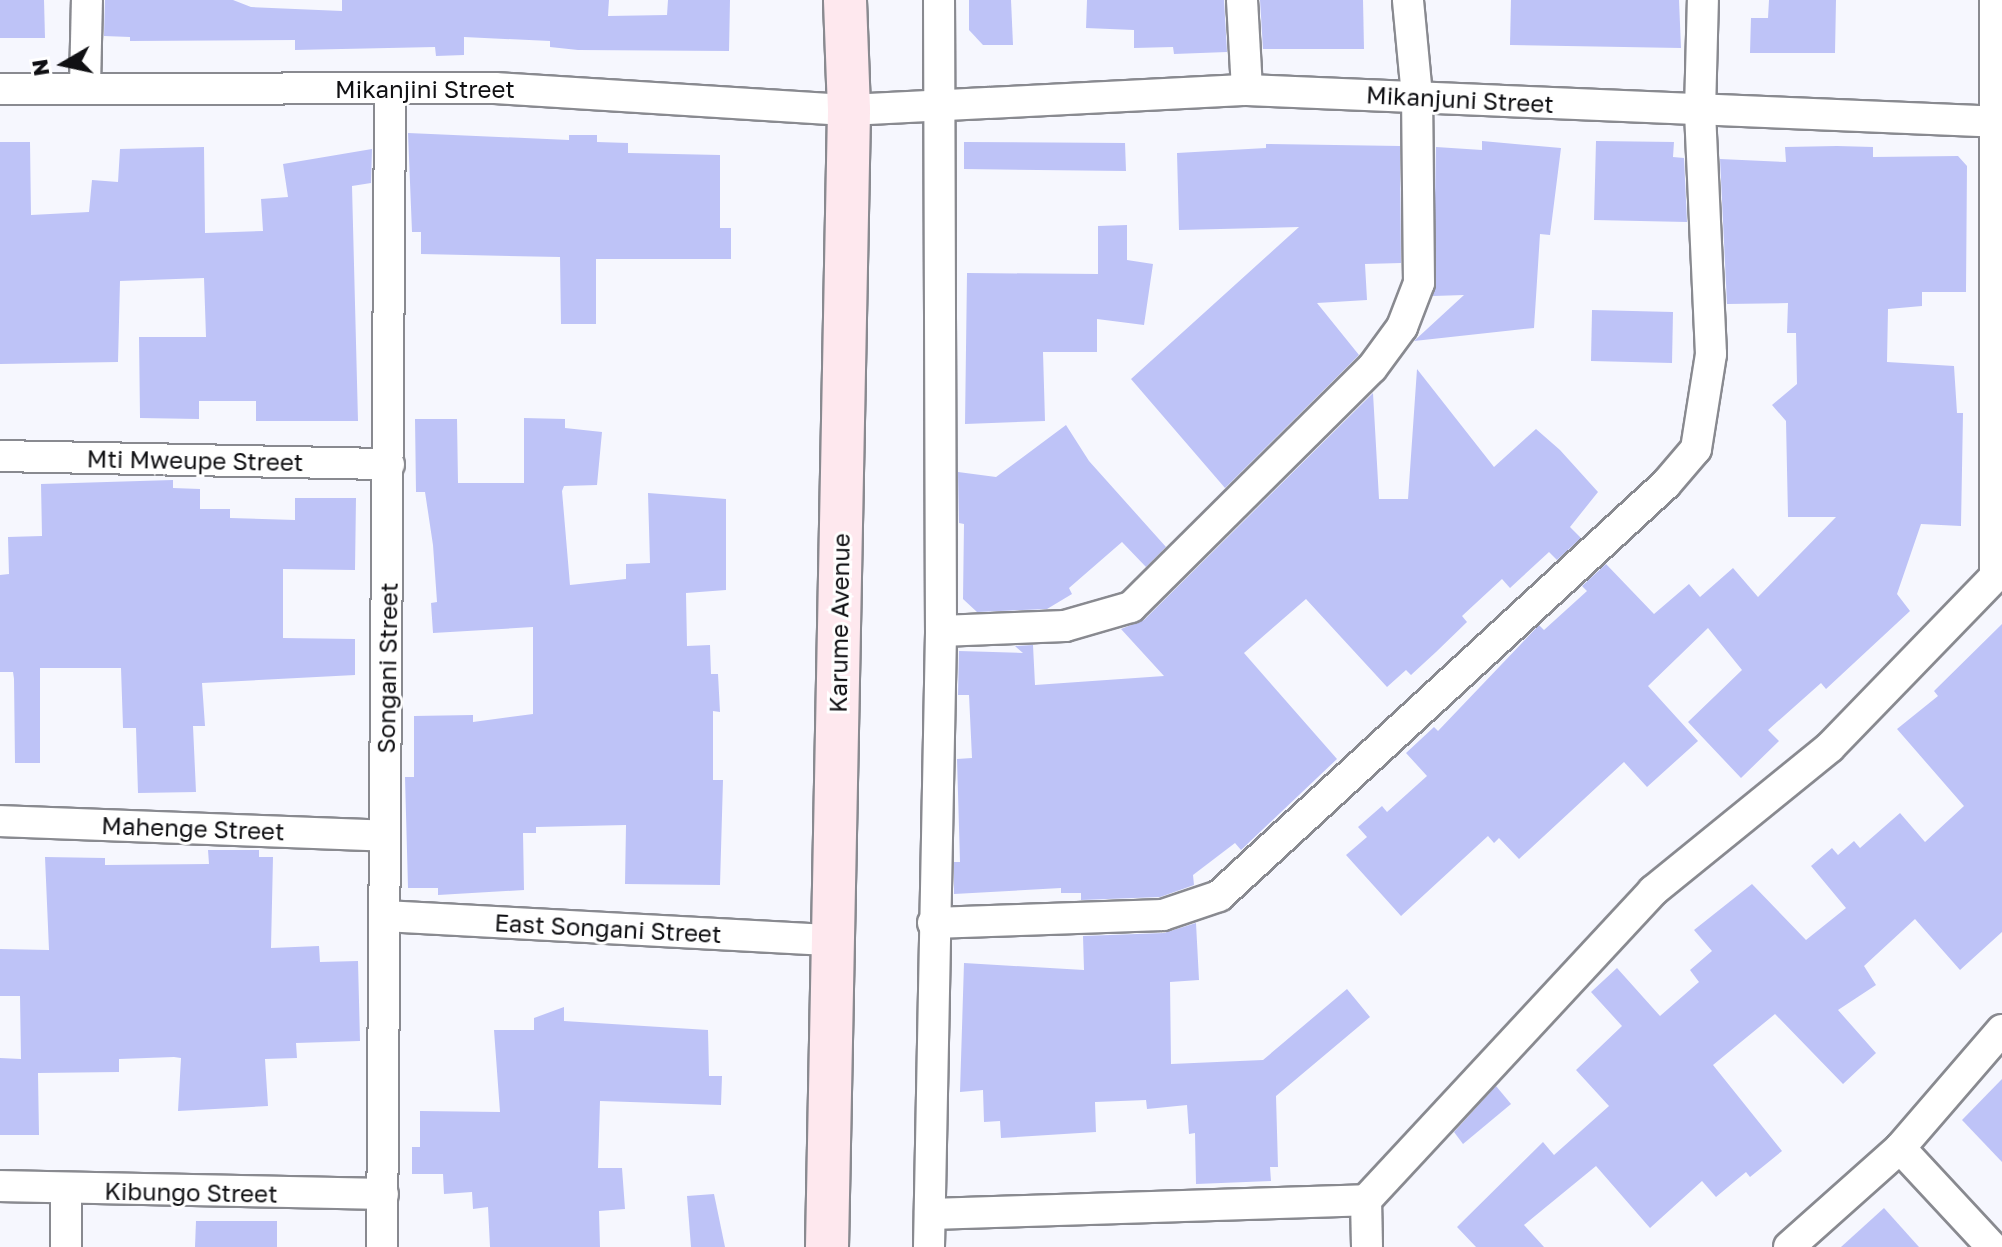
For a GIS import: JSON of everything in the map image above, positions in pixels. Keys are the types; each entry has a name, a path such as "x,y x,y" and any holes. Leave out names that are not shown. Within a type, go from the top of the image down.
{"main road":[{"name":"Karume Avenue","path":"827,1247 832,940 864,109 845,0"}],"street":[{"path":"85,86 87,0"},
{"path":"929,1247 941,631 928,104 939,0"},
{"path":"1242,0 1247,90"},
{"path":"941,631 1065,626 1131,607 1372,368 1402,327 1419,283 1417,96 1408,0"},
{"path":"933,923 1163,915 1219,896 1666,484 1696,449 1711,354 1700,111 1703,0"},
{"path":"1367,1247 1366,1200 1653,891 1830,747 1998,580 2000,122 1995,0"},
{"name":"Mikanjini Street","path":"0,89 85,86 495,88 864,109 928,104"},
{"name":"Songani Street","path":"382,1247 390,89"},
{"name":"Mikanjuni Street","path":"928,104 1247,90 2000,122"},
{"name":"Mti Mweupe Street","path":"0,456 389,464"},
{"name":"Mahenge Street","path":"0,821 385,836"},
{"name":"East Songani Street","path":"384,916 832,940"},
{"path":"1789,1247 1900,1148 2002,1030"},
{"path":"1900,1148 1992,1247"},
{"name":"Kibungo Street","path":"0,1186 66,1191 383,1194"},
{"path":"66,1191 66,1247"},
{"path":"930,1214 1366,1200"}],"building":[{"path":"0,0 44,0 45,38 0,38"},
{"path":"105,0 233,0 251,7 342,11 342,0 609,0 608,16 667,15 668,0 730,0 729,51 578,50 550,47 550,41 464,37 464,55 436,56 435,47 295,50 295,40 130,41 130,37 104,36"},
{"path":"969,0 1011,0 1013,45 983,45 969,30"},
{"path":"1087,0 1224,0 1227,52 1174,54 1173,47 1134,48 1134,30 1086,28"},
{"path":"1260,0 1363,0 1364,49 1263,49"},
{"path":"1511,0 1679,0 1681,48 1510,45"},
{"path":"1769,0 1836,0 1835,53 1750,53 1751,18 1768,18"},
{"path":"408,133 569,140 569,135 597,135 597,142 628,143 628,153 720,155 720,228 731,228 731,259 596,259 596,324 561,324 560,257 421,254 421,232 412,232"},
{"path":"1482,141 1561,148 1550,235 1540,234 1534,328 1414,341 1464,295 1433,296 1436,147 1482,150"},
{"path":"1596,141 1674,142 1673,157 1684,158 1687,222 1594,220"},
{"path":"0,142 30,142 31,215 89,212 92,180 118,182 120,149 204,147 205,233 263,231 261,199 288,197 283,164 372,149 371,183 352,186 358,421 256,421 256,401 199,401 199,419 140,418 139,337 206,337 204,278 120,281 118,362 0,364"},
{"path":"964,142 1125,143 1126,171 964,169"},
{"path":"1266,144 1400,146 1401,263 1365,264 1367,300 1317,303 1359,355 1225,488 1131,379 1299,227 1179,230 1177,153 1266,148"},
{"path":"1785,147 1873,147 1873,157 1958,156 1967,166 1966,292 1922,292 1922,306 1888,309 1887,362 1954,366 1957,413 1963,413 1961,526 1921,524 1897,594 1910,611 1826,689 1821,683 1768,730 1779,741 1741,778 1688,722 1742,670 1708,628 1648,686 1698,741 1647,787 1624,762 1519,859 1499,838 1494,843 1488,836 1401,916 1346,855 1367,837 1358,827 1382,806 1387,812 1427,776 1406,753 1434,727 1438,731 1539,625 1544,630 1587,591 1582,586 1606,564 1654,614 1689,584 1700,597 1733,568 1758,597 1836,517 1788,517 1786,421 1772,405 1797,384 1796,333 1787,333 1788,303 1727,304 1720,159 1786,162"},
{"path":"1127,225 1127,260 1153,264 1144,325 1097,319 1097,352 1043,352 1045,421 965,424 967,273 1098,274 1098,226"},
{"path":"1592,310 1673,312 1672,363 1591,361"},
{"path":"1417,369 1494,467 1536,429 1560,450 1598,492 1570,527 1581,538 1557,560 1549,552 1510,588 1502,579 1462,616 1467,622 1436,652 1411,675 1406,670 1387,687 1306,599 1244,653 1337,759 1241,850 1235,843 1193,875 1194,885 1160,897 1081,900 1081,893 1061,893 1061,888 954,894 954,862 960,862 957,759 972,758 969,695 958,695 959,651 1023,653 1015,646 1033,645 1035,685 1164,676 1121,629 1144,620 1373,393 1379,499 1408,499"},
{"path":"524,418 565,419 565,428 602,432 597,485 564,486 562,491 570,585 626,579 626,564 650,563 648,493 726,499 726,590 686,593 687,646 710,645 711,674 718,674 720,712 713,711 713,780 723,780 720,885 625,884 626,825 536,827 536,833 523,833 524,890 438,895 438,888 408,888 405,777 414,777 414,716 473,715 473,722 533,714 533,627 433,633 431,603 437,602 433,545 425,492 416,492 415,419 457,419 458,483 524,483"},
{"path":"1066,425 1089,461 1166,547 1146,567 1122,542 1069,588 1072,594 1047,609 977,612 963,599 964,524 959,523 958,472 996,477"},
{"path":"173,480 173,488 200,489 200,509 230,509 230,518 295,520 295,498 356,498 355,570 283,569 283,638 355,639 355,675 202,683 205,726 193,726 196,792 138,793 136,728 123,728 121,668 40,668 40,763 15,763 13,672 0,672 0,575 9,574 8,537 42,536 41,484"},
{"path":"2002,624 2002,932 1960,970 1915,919 1864,966 1876,985 1838,1010 1876,1053 1843,1084 1775,1014 1713,1065 1782,1151 1750,1177 1746,1172 1716,1197 1702,1181 1650,1228 1596,1166 1524,1225 1544,1247 1476,1247 1457,1227 1543,1142 1554,1155 1609,1106 1576,1070 1622,1026 1591,992 1617,968 1660,1016 1699,982 1690,970 1712,951 1694,930 1752,884 1806,940 1846,908 1811,866 1832,848 1838,855 1854,841 1860,848 1900,813 1925,842 1964,806 1897,729 1938,696 1934,691"},
{"path":"208,850 259,850 259,857 273,857 271,948 319,946 320,962 358,961 360,1041 296,1043 297,1058 265,1059 268,1106 178,1111 181,1058 119,1059 119,1072 38,1073 39,1135 0,1135 0,1058 21,1059 20,996 0,996 0,949 49,950 45,857 105,858 105,865 209,864"},
{"path":"1196,923 1199,980 1170,982 1171,1064 1263,1060 1347,989 1370,1017 1276,1096 1278,1167 1270,1167 1271,1181 1196,1184 1195,1133 1189,1134 1187,1105 1147,1109 1146,1100 1095,1102 1096,1132 1001,1138 1000,1121 984,1122 983,1090 960,1092 964,963 1084,970 1083,936 1164,933"},
{"path":"564,1007 564,1021 708,1030 709,1076 722,1076 721,1105 600,1101 598,1168 622,1168 625,1209 599,1211 600,1247 490,1247 488,1207 473,1209 472,1192 444,1194 443,1174 412,1174 412,1147 420,1147 420,1111 500,1112 494,1030 534,1030 534,1018"},
{"path":"2002,1079 2002,1162 1962,1120"},
{"path":"1496,1086 1511,1104 1463,1144 1454,1132"},
{"path":"714,1194 725,1247 691,1247 687,1196"},
{"path":"1884,1208 1919,1247 1841,1247"},
{"path":"196,1221 277,1221 277,1247 195,1247"}]}
